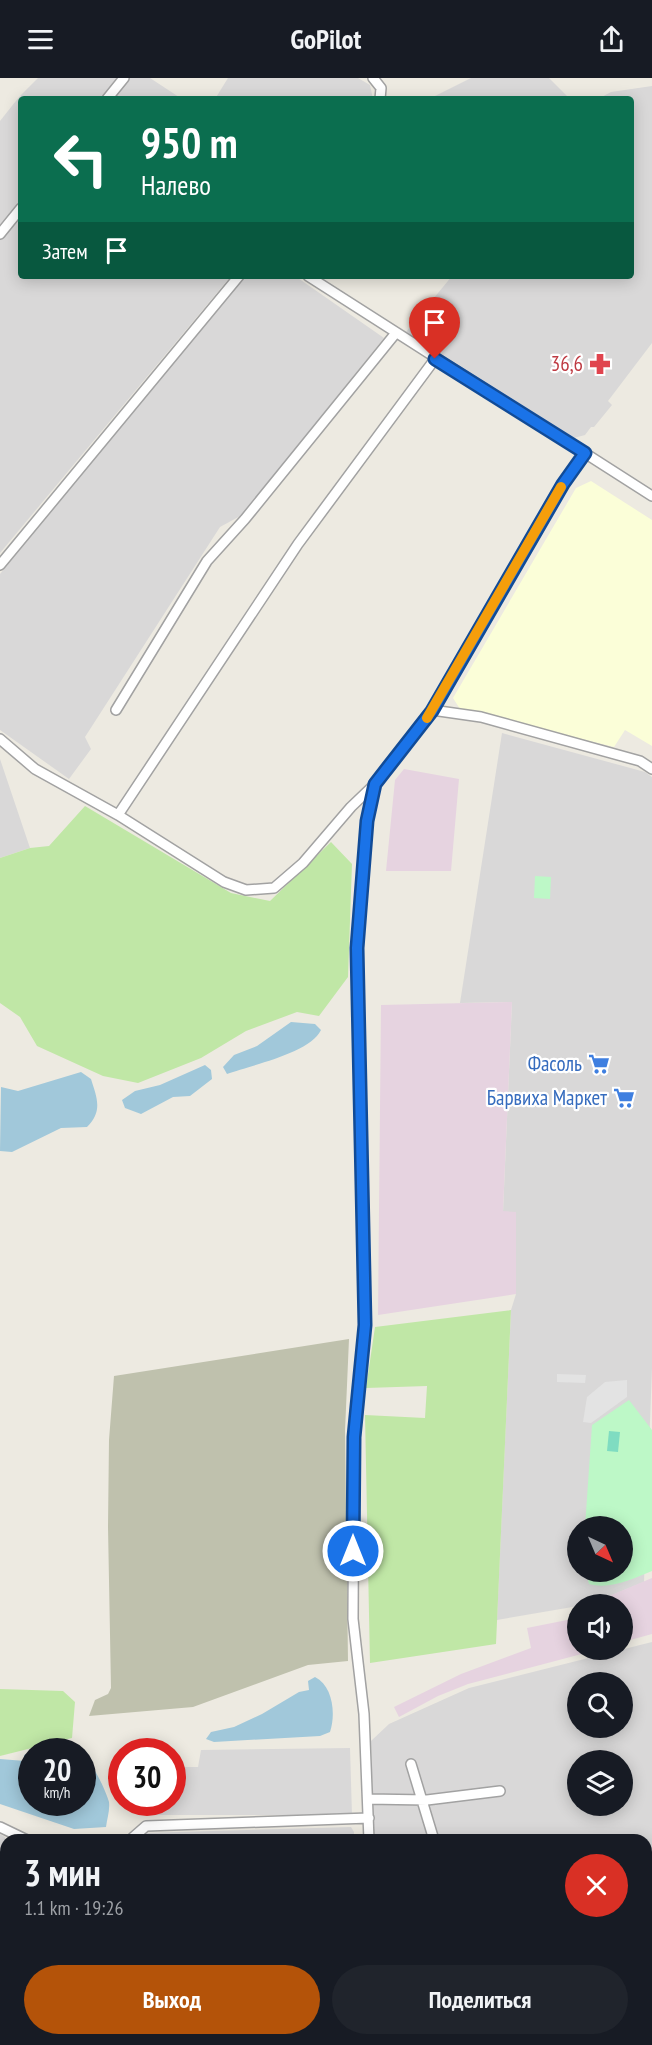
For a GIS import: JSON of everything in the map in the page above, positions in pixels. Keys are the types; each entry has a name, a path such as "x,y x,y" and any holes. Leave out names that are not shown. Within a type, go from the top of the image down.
{"street":[{"path":"109,96 124,78"},
{"path":"373,78 381,88 380,96"},
{"path":"0,234 18,212"},
{"path":"0,565 237,279"},
{"path":"312,279 395,334 652,496"},
{"path":"116,710 207,561 245,519 395,334"},
{"path":"117,815 298,544 435,359"},
{"path":"0,739 35,769 117,815 224,882 246,890 260,891 274,888 303,863 351,807 375,784 432,711 563,484 585,453"},
{"path":"432,711 481,717 640,761 652,769"},
{"path":"369,1834 364,1714 353,1619 354,1437 365,1325 357,948 367,821 375,784"},
{"path":"411,1764 432,1834"},
{"path":"368,1799 422,1800 500,1791"},
{"path":"137,1834 146,1826 369,1818"},
{"path":"0,1827 15,1834"}],"shaded area":[{"path":"38,78 150,78 177,96 20,96"},
{"path":"228,78 358,78 370,85 372,96 217,96"},
{"path":"471,78 549,78 567,96 435,96"},
{"path":"652,86 652,343 608,401 612,405 594,427 591,427 585,435 570,439 406,332 450,279 634,279 634,96 604,96 611,92"},
{"path":"18,98 18,279 228,279 0,553 0,121"},
{"path":"242,279 299,279 384,338 242,515 220,527 85,737 91,749 69,779 0,730 0,574"},
{"path":"591,481 652,520 652,746 625,730 614,747 460,709 453,698 576,488"},
{"path":"502,733 645,772 652,777 652,1368 644,1582 615,1594 567,1594 567,1608 497,1620 511,1310 516,1294 516,1213 503,1212 512,1002 460,1003"},
{"path":"0,759 30,848 0,858"},
{"path":"404,769 459,779 451,871 386,871 395,780"},
{"path":"512,1002 503,1211 516,1212 516,1294 378,1315 381,1005"},
{"path":"349,1339 345,1431 348,1661 308,1665 193,1707 89,1716 95,1700 108,1694 111,1688 108,1527 109,1440 114,1376"},
{"path":"557,1374 586,1375 585,1383 557,1382"},
{"path":"627,1380 627,1397 591,1423 583,1422 587,1397 605,1382"},
{"path":"652,1578 652,1634 633,1639 633,1594 614,1594"},
{"path":"567,1620 567,1658 468,1684 438,1696 399,1717 394,1707 461,1674 531,1648 527,1628"},
{"path":"652,1642 652,1834 374,1834 371,1741 389,1724 469,1688 580,1660 633,1660 633,1647"},
{"path":"350,1748 352,1815 186,1815 186,1767 198,1767 201,1750"},
{"path":"351,1827 354,1834 143,1834"}],"green space":[{"path":"85,806 231,893 270,901 331,842 352,864 348,977 319,1016 297,1012 246,1031 201,1058 138,1083 103,1076 37,1046 20,1017 0,1003 0,858 30,848 49,846"},
{"path":"535,876 551,877 550,899 534,898"},
{"path":"511,1310 496,1644 370,1663 365,1415 425,1418 427,1386 366,1388 375,1327"},
{"path":"629,1400 652,1430 652,1571 633,1578 633,1516 586,1516 592,1425"},
{"path":"609,1431 620,1432 618,1452 607,1451"},
{"path":"588,1582 623,1582 605,1586 589,1584"},
{"path":"0,1689 63,1691 75,1702 72,1738 18,1738 18,1752 0,1756"}],"water":[{"path":"291,1022 315,1024 321,1030 315,1038 293,1052 227,1074 223,1067 234,1055 257,1046"},
{"path":"205,1065 211,1070 212,1079 190,1096 173,1097 141,1114 125,1108 122,1100 135,1091 160,1085"},
{"path":"81,1072 91,1079 97,1104 95,1115 87,1127 61,1128 12,1152 0,1151 1,1087 18,1091"},
{"path":"315,1677 326,1687 332,1701 333,1717 330,1732 320,1736 214,1742 206,1739 211,1732 234,1727 262,1714 299,1692 309,1690 308,1681"},
{"path":"0,1759 18,1760 18,1810 0,1804"},
{"path":"96,1773 108,1799 106,1827 74,1829 36,1816 96,1816"}],"slow traffic":[{"path":"427,718 561,487"}],"place":[{"name":"36,6","path":"600,364"},
{"name":"Фасоль","path":"599,1064"},
{"name":"Барвиха Маркет","path":"624,1098"}],"route":[{"path":"353,1551 354,1437 365,1325 357,948 360,883 367,821 375,784 432,711 563,484 585,453 435,359"}]}
